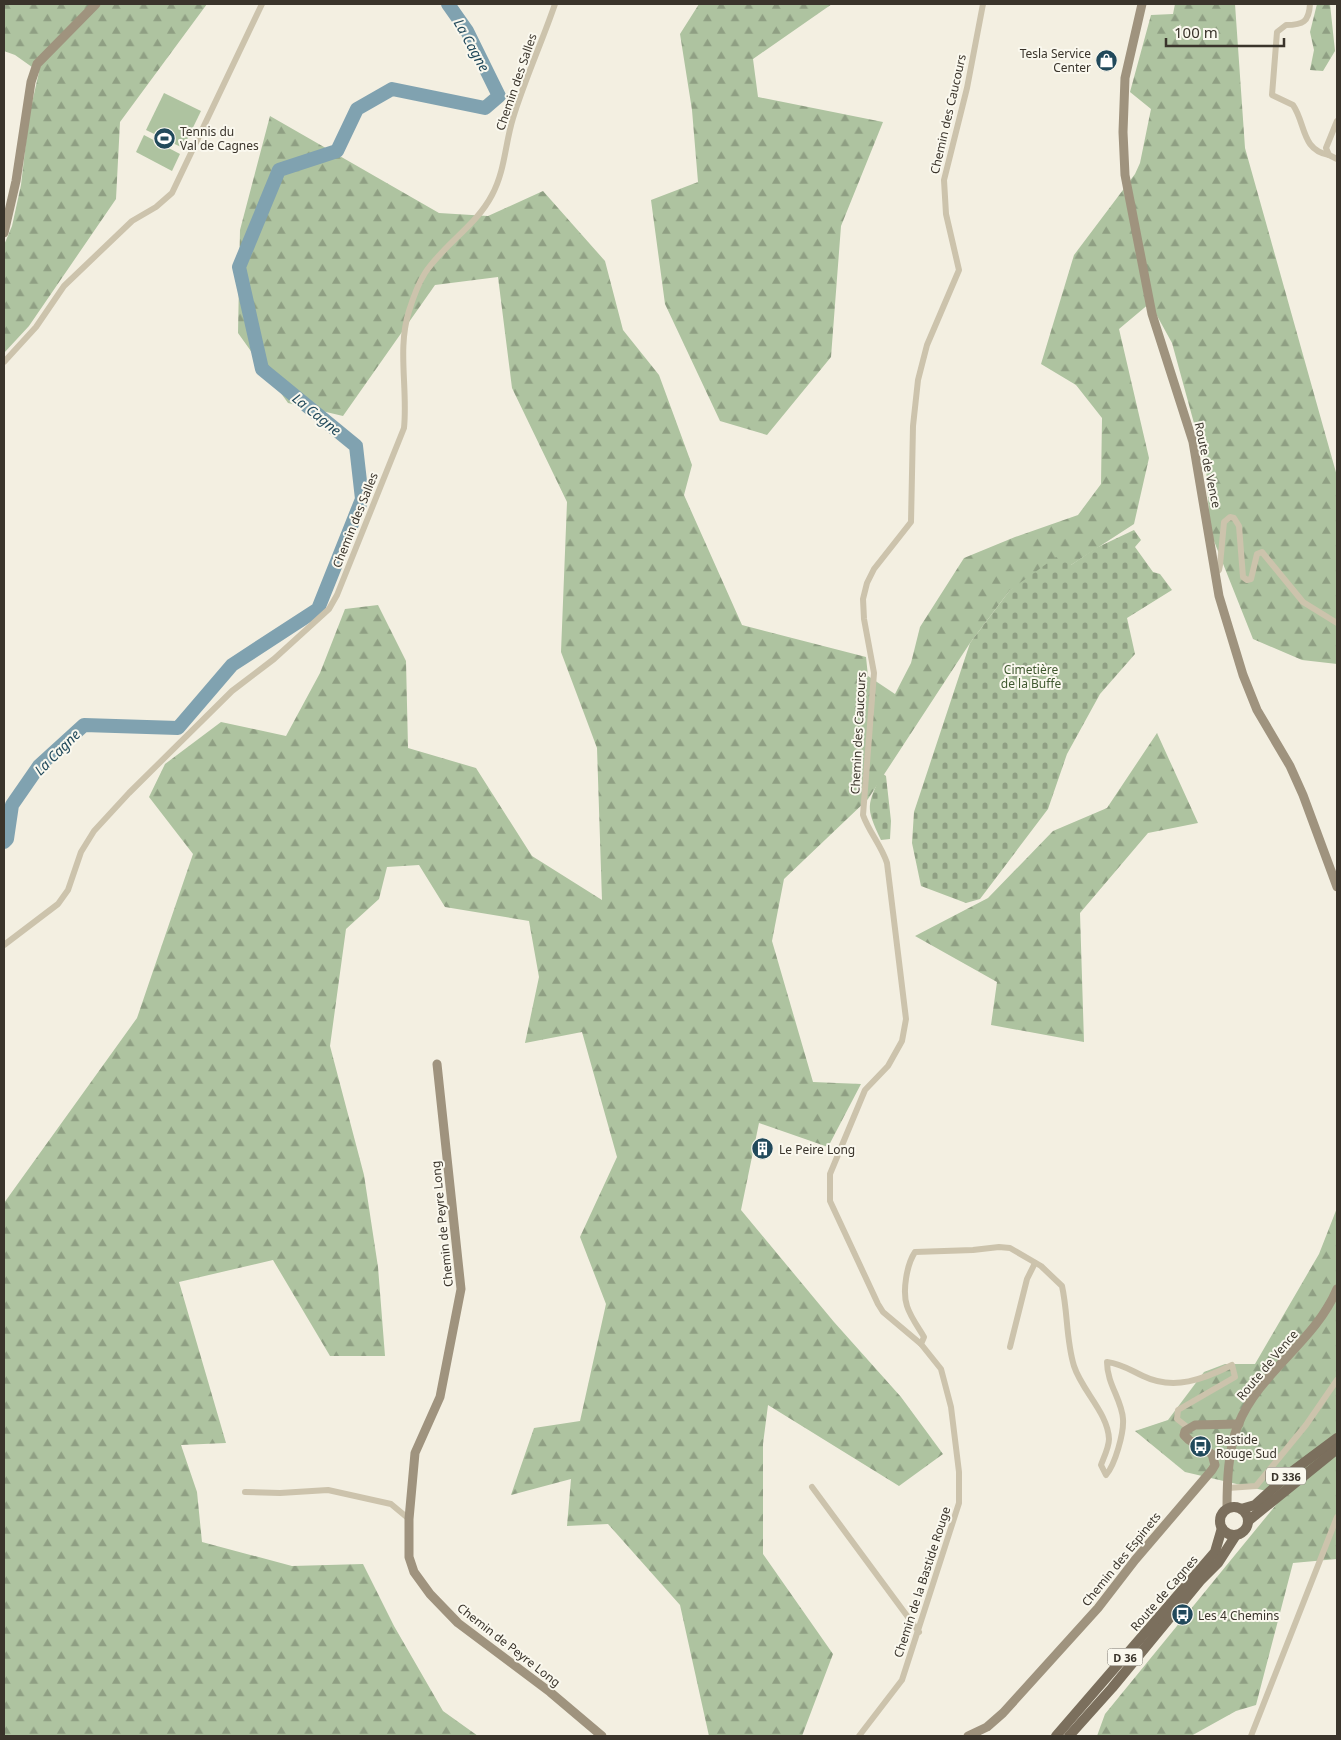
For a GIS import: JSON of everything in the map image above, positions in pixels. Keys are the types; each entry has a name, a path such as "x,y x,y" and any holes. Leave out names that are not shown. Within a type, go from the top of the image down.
{"main road":[{"name":"D 336","path":"1235,1508 1255,1505 1290,1473 1337,1438"},
{"name":"D 336","path":"1248,1521 1337,1449"},
{"path":"1235,1508 1248,1521 1245,1531 1236,1535 1228,1534 1222,1528 1221,1515 1235,1508"},
{"name":"Route de Cagnes","path":"1056,1736 1215,1552 1222,1528"},
{"name":"Route de Cagnes","path":"1069,1736 1112,1688 1200,1581 1218,1563 1236,1535"}],"street":[{"path":"4,233 16,181 31,82 37,64 96,4"},
{"path":"4,362 36,326 64,286 132,221 156,207 172,193 262,4"},
{"name":"Chemin des Salles","path":"4,945 58,904 68,890 81,852 94,831 129,793 232,691 274,660 329,609 404,428 406,412 403,366 408,313 426,271 470,225 492,195 502,172 513,119 555,4"},
{"name":"Chemin des Caucours","path":"921,1344 883,1312 878,1304 830,1201 830,1174 865,1090 888,1066 902,1041 906,1020 887,863 880,844 867,826 863,814 874,673 864,619 863,599 867,583 874,569 910,522 913,426 918,380 928,345 959,270 946,214 944,180 967,88 983,4"},
{"name":"Route de Vence","path":"1142,4 1125,78 1123,132 1125,175 1152,314 1193,442 1219,596 1242,675 1257,710 1300,788 1337,887"},
{"path":"1310,4 1309,17 1305,23 1286,25 1277,32 1272,96 1293,105 1309,144 1320,153 1337,159"},
{"path":"1329,155 1326,148 1337,121"},
{"path":"1215,573 1220,565 1224,522 1230,517 1234,518 1239,526 1243,576 1247,580 1251,578 1256,554 1262,552 1303,602 1337,623"},
{"name":"Chemin de Peyre Long","path":"437,1064 462,1289 440,1397 415,1453 408,1519 409,1556 414,1572 430,1594 458,1623 543,1687 602,1736"},
{"name":"Chemin de la Bastide Rouge","path":"859,1736 902,1680 959,1503 959,1472 951,1407 941,1369 921,1344 924,1337 906,1302 907,1280 912,1258 916,1252 1010,1248 1035,1263 1062,1286 1066,1332 1075,1367 1087,1393 1104,1420 1109,1440 1101,1465 1106,1475 1112,1467 1123,1418 1107,1374 1107,1362 1120,1363 1144,1377 1164,1383 1190,1383 1232,1365 1235,1377 1178,1410 1177,1419 1186,1426 1185,1431"},
{"path":"1010,1347 1027,1279 1035,1263"},
{"name":"Route de Vence","path":"1228,1490 1232,1448 1238,1424 1262,1388 1318,1323 1337,1289"},
{"path":"1235,1508 1228,1490 1256,1486 1306,1425 1337,1380"},
{"path":"1185,1431 1195,1425 1238,1424"},
{"name":"Chemin des Espinets","path":"968,1736 987,1727 1003,1714 1098,1608 1135,1560 1212,1470 1215,1465 1212,1454 1188,1440 1184,1435 1185,1431"},
{"path":"812,1487 919,1632"},
{"path":"245,1492 280,1493 328,1490 392,1504 408,1519"},
{"path":"1252,1736 1337,1517"}],"green space":[{"path":"4,4 207,4 120,122 116,199 29,326 4,353 4,245 12,226 21,185 29,116 39,72 15,55 4,51"},
{"path":"699,4 832,4 753,59 758,97 883,122 841,226 831,357 767,435 720,421 665,304 651,200 698,182 692,110 680,34"},
{"path":"1175,4 1235,4 1245,148 1337,476 1337,664 1302,660 1253,639 1210,531 1206,467 1172,343 1150,303 1119,329 1149,458 1134,524 1071,565 1010,590 970,643 868,799 784,879 772,941 813,1082 861,1084 828,1147 759,1123 741,1210 834,1322 901,1397 943,1454 899,1486 768,1405 763,1444 763,1554 833,1654 802,1736 709,1736 680,1605 608,1524 567,1526 571,1479 511,1495 534,1428 580,1421 606,1304 580,1237 617,1157 582,1032 525,1043 539,977 529,921 445,907 419,865 387,867 379,899 346,929 330,1046 364,1175 378,1267 385,1356 330,1356 273,1260 179,1282 226,1443 181,1445 197,1492 202,1542 292,1566 363,1564 394,1626 443,1711 478,1736 4,1736 4,1203 137,1018 193,854 149,797 165,764 221,722 286,736 320,673 345,609 378,605 406,661 408,748 476,768 532,856 602,900 597,748 561,652 567,502 512,388 498,277 435,285 343,416 288,403 238,333 240,230 270,116 439,213 488,216 543,191 605,261 623,330 659,375 692,465 684,495 742,625 866,657 868,676 895,694 911,663 920,627 964,558 1015,537 1078,515 1101,484 1102,418 1076,385 1041,364 1074,255 1135,174 1140,163 1151,109 1130,92 1151,15 1173,14"},
{"path":"1317,4 1330,4 1335,51 1323,71 1310,70 1314,50 1310,32"},
{"path":"164,93 201,111 183,148 146,130"},
{"path":"144,135 180,154 172,171 136,152"},
{"name":"Cimetière de la Buffe","path":"1134,530 1141,540 1135,547 1153,572 1160,574 1172,590 1127,618 1135,654 1100,694 1067,754 1048,809 980,899 966,903 921,886 912,843 914,812 970,643 1010,590 1056,557 1071,565 1096,548"},
{"path":"1157,733 1198,823 1148,833 1080,913 1084,1042 991,1025 997,982 915,936 988,898 1053,831 1107,808"},
{"path":"882,773 886,776 891,821 890,839 881,840 872,820 870,806 873,793"},
{"path":"1337,1208 1337,1559 1293,1563 1256,1705 1236,1711 1191,1736 1097,1736 1105,1714 1284,1495 1185,1472 1135,1431 1168,1420 1204,1372 1225,1364 1255,1364 1319,1254"}],"waterway":[{"name":"La Cagne","path":"4,842 7,839 12,805 39,766 84,725 178,728 232,665 318,609 362,499 356,446 262,369 239,267 279,170 337,151 357,109 392,89 485,108 499,96 467,31 448,4"}],"place":[{"name":"Tesla Service Center","path":"1107,60"},
{"name":"Tennis du Val de Cagnes","path":"164,138"},
{"name":"Le Peire Long","path":"763,1149"},
{"name":"Bastide Rouge Sud","path":"1200,1446"},
{"name":"Les 4 Chemins","path":"1182,1615"}]}
